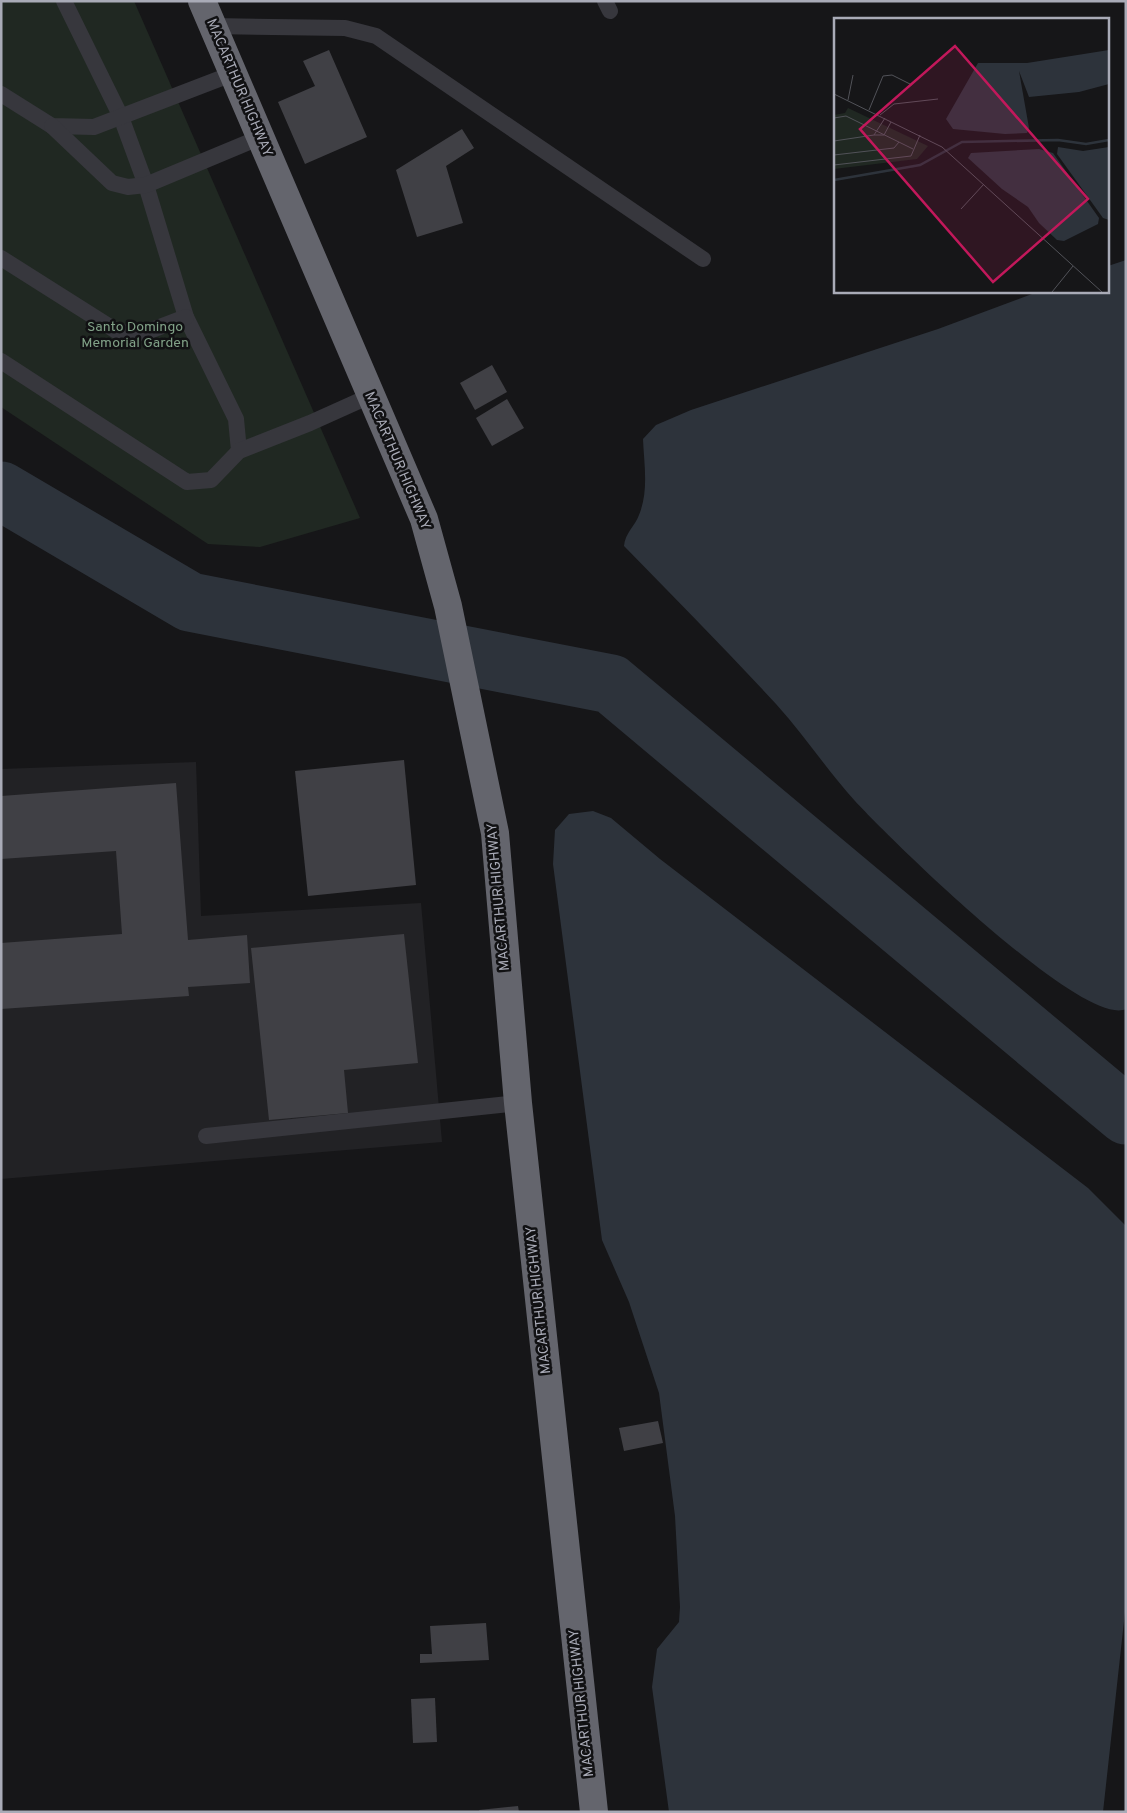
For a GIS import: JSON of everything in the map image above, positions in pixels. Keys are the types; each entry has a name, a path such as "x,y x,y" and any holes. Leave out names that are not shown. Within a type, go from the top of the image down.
{"highway":[{"name":"MACARTHUR HIGHWAY","path":"202,1 424,519 448,606 495,833 518,1103 594,1812"}],"lane":[{"path":"64,1 121,117 146,185 186,317 236,419 238,450"},
{"path":"212,26 345,28 376,36 703,259"},
{"path":"52,126 94,127 232,74"},
{"path":"1,94 52,126 112,183 128,187 146,185 260,137"},
{"path":"1,258 118,332 144,332 186,317"},
{"path":"1,361 187,482 211,480 238,450 310,423 370,396"},
{"path":"206,1136 518,1103"}],"shaded area":[{"path":"1126,260 1126,1009 1103,1007 1070,990 1030,961 944,888 905,852 855,801 776,704 624,546 626,537 639,515 644,497 643,439 656,425 691,410 938,329 1037,292 1110,292 1110,265"},
{"path":"196,762 201,916 421,903 442,1142 1,1179 1,769"},
{"path":"593,811 611,818 660,859 1088,1188 1126,1226 1126,1603 1103,1812 669,1812 652,1687 657,1649 679,1622 680,1607 675,1516 659,1393 629,1302 602,1240 553,864 555,830 569,814"}],"green space":[{"name":"Santo Domingo Memorial Garden","path":"1,1 134,1 360,518 260,547 208,544 1,407"}],"building":[{"path":"329,50 367,137 305,164 278,102 315,86 303,61"},
{"path":"462,129 474,148 446,166 463,223 417,237 396,170"},
{"path":"492,365 507,392 475,410 460,383"},
{"path":"507,399 524,428 492,446 476,418"},
{"path":"404,760 416,885 308,896 295,771"},
{"path":"176,783 188,940 247,935 250,983 188,987 189,996 1,1009 1,943 122,934 116,851 1,859 1,796"},
{"path":"404,934 418,1063 344,1070 348,1113 269,1120 251,948"},
{"path":"658,1421 663,1443 624,1451 619,1428"},
{"path":"486,1623 489,1660 420,1663 420,1654 432,1654 430,1626"},
{"path":"435,1698 437,1742 413,1743 411,1699"},
{"path":"518,1806 519,1812 480,1812 479,1810"}],"waterway":[{"path":"1,491 190,602 611,684 1126,1115"}]}
